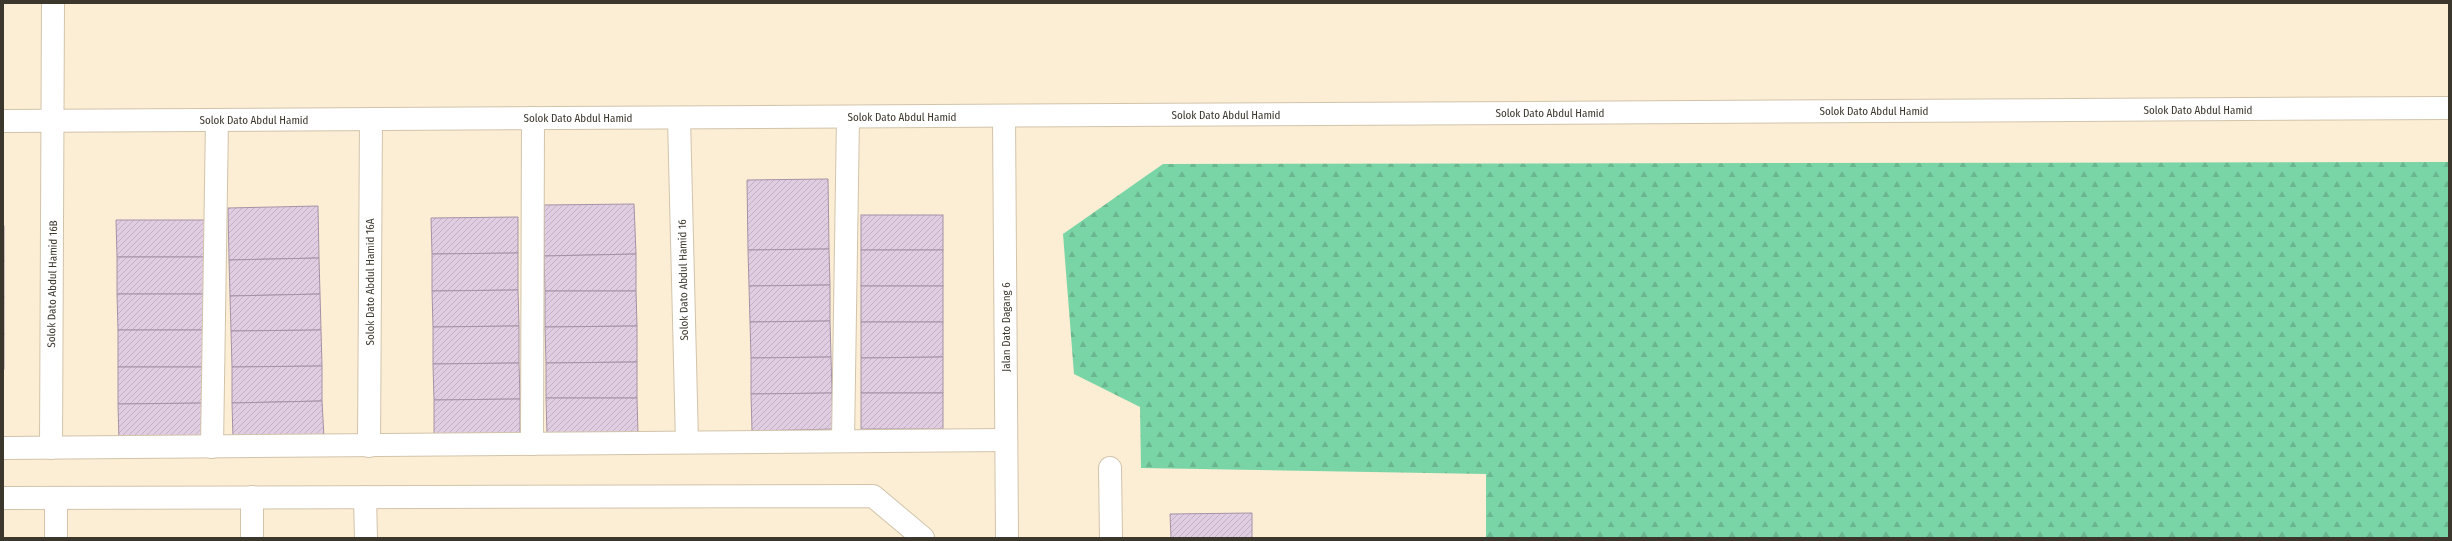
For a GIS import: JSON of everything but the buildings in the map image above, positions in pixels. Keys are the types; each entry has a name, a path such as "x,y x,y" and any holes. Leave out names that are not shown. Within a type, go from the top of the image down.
{"street":[{"name":"Solok Dato Abdul Hamid 16B","path":"51,448 54,120 53,3"},
{"name":"Solok Dato Abdul Hamid","path":"3,121 2449,108"},
{"name":"Jalan Dato Dagang 6","path":"1004,116 1007,538"},
{"path":"843,441 848,117"},
{"path":"532,444 533,118"},
{"name":"Solok Dato Abdul Hamid 16","path":"679,118 687,442"},
{"name":"Solok Dato Abdul Hamid 16A","path":"369,446 371,119"},
{"path":"212,447 217,120"},
{"path":"3,448 1006,440"},
{"path":"1110,468 1110,538"},
{"path":"3,498 873,496 923,538"},
{"path":"252,497 252,538"},
{"path":"365,497 366,538"},
{"path":"56,498 56,538"}],"green space":[{"path":"2449,162 2449,538 1486,538 1486,474 1141,468 1140,407 1074,374 1063,234 1163,164"}]}
